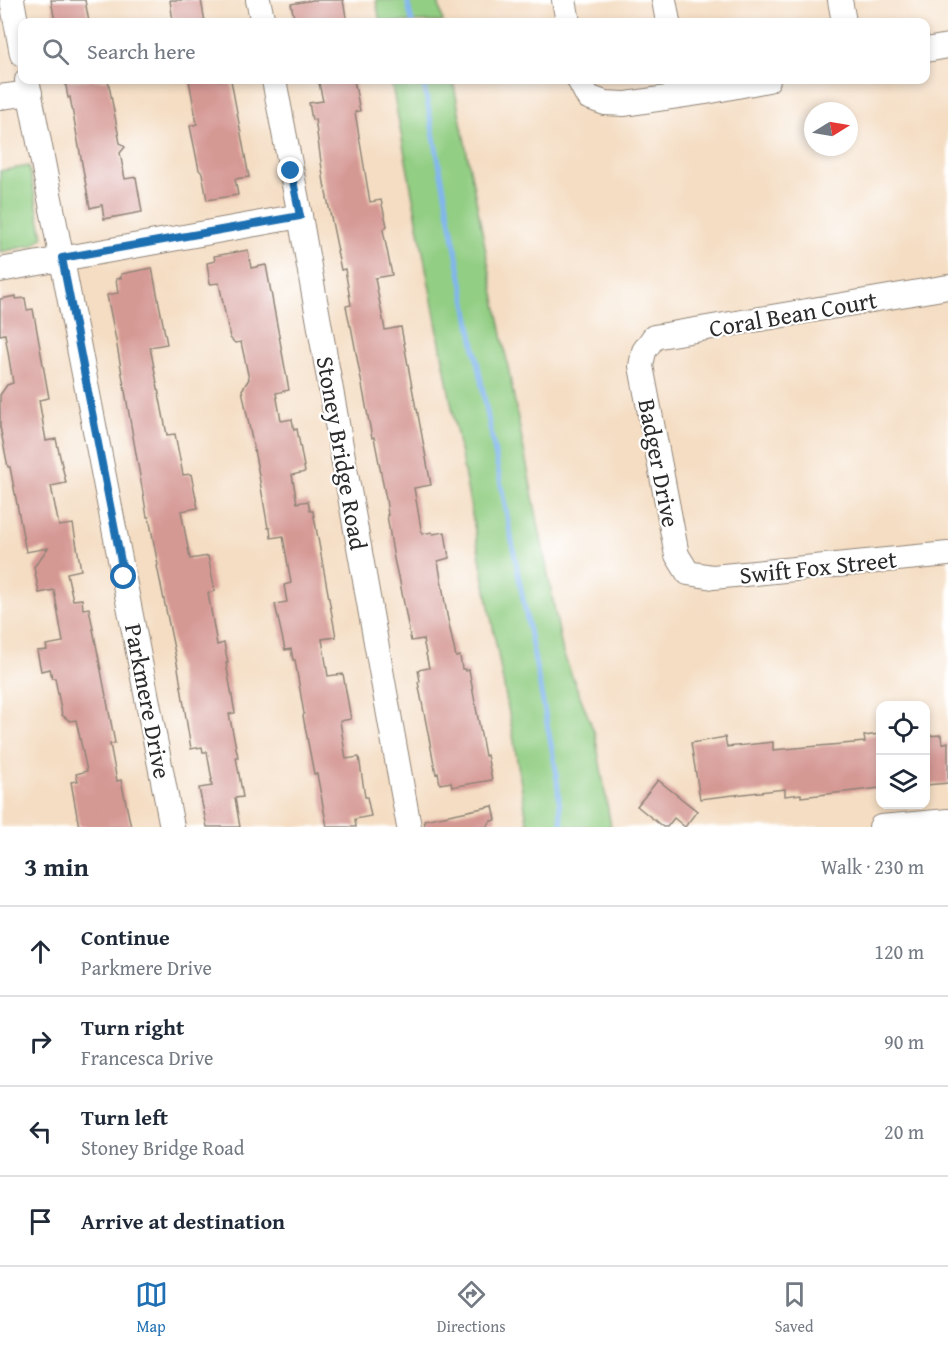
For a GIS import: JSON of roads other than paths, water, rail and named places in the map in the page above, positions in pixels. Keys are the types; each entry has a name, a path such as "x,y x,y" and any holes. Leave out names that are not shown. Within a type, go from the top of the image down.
{"street":[{"path":"12,0 18,32"},
{"path":"258,0 262,18"},
{"path":"564,0 567,18"},
{"path":"664,0 667,18"},
{"path":"840,0 843,18"},
{"path":"930,49 948,46"},
{"name":"Stoney Bridge Road","path":"275,84 409,827"},
{"path":"584,88 605,103 625,104 680,88 724,84"},
{"path":"0,97 29,86"},
{"name":"Parkmere Drive","path":"29,86 172,827"},
{"path":"0,270 300,216"},
{"name":"Coral Bean Court","path":"644,351 654,337 948,287"},
{"name":"Badger Drive","path":"644,351 641,366 677,555 688,573"},
{"name":"Swift Fox Street","path":"688,573 713,577 948,554"},
{"path":"881,827 942,824"}],"waterway":[{"path":"407,0 411,18"},
{"path":"424,84 556,770 562,827"}]}
